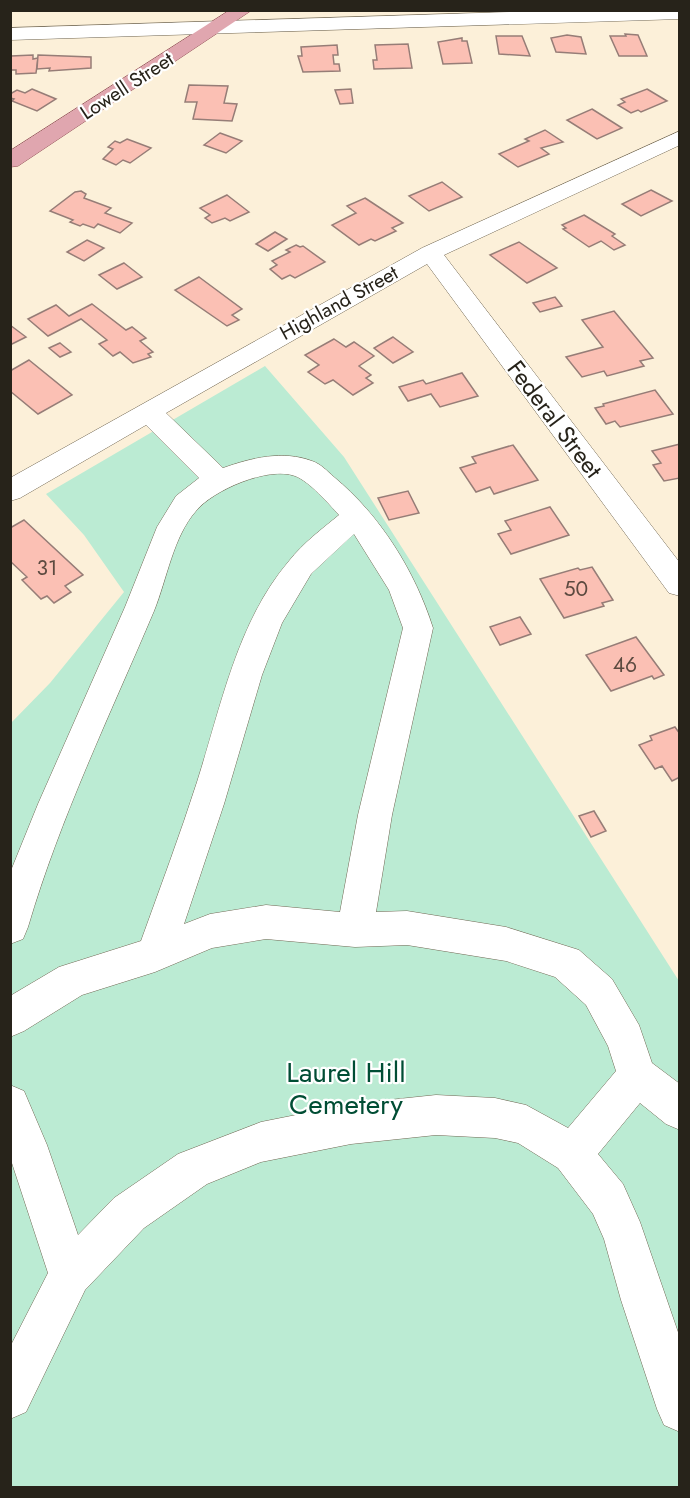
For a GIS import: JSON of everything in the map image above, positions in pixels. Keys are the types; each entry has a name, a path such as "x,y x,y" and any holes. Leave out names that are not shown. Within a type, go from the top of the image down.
{"main road":[{"name":"Lowell Street","path":"10,161 243,10"}],"street":[{"path":"10,34 659,14 676,21"},
{"name":"Highland Street","path":"10,491 430,252 680,137"},
{"name":"Federal Street","path":"430,252 680,585"},
{"path":"149,412 218,480"},
{"path":"10,927 59,792 141,604 168,535 187,502 218,480 252,469 281,465 304,469 330,487 357,516 402,585 414,611 418,628 375,815 355,930"},
{"path":"155,954 211,790 252,658 275,606 295,575 315,551 357,516"},
{"path":"10,1018 72,980 155,954 210,931 266,922 355,930 407,928 507,944 566,963 599,992 625,1039 637,1076 678,1105"},
{"path":"572,1154 637,1076"},
{"path":"10,1105 27,1145 70,1275"},
{"path":"10,1396 70,1275 129,1213 193,1169 261,1142 351,1124 436,1115 495,1118 526,1125 572,1154 609,1199 625,1237 643,1300 680,1409"}],"green space":[{"name":"Laurel Hill Cemetery","path":"265,366 344,457 679,981 679,1487 11,1488 11,723 50,683 124,592 84,535 46,494"}],"building":[{"path":"625,34 638,35 647,56 619,56 610,36 626,36"},
{"path":"567,35 581,37 586,54 556,52 551,38"},
{"path":"496,36 522,36 530,56 499,54"},
{"path":"462,38 462,41 467,41 472,63 443,64 438,42"},
{"path":"408,44 412,68 374,69 373,60 377,60 375,45"},
{"path":"337,45 338,55 333,55 334,64 339,64 340,71 303,72 298,56 302,56 301,47"},
{"path":"33,55 33,59 38,58 36,73 16,74 16,70 10,70 11,56"},
{"path":"38,55 91,57 91,68 49,71 50,68 37,69"},
{"path":"189,85 228,86 224,103 237,104 232,121 193,119 197,102 185,102"},
{"path":"32,89 56,99 37,111 12,101 14,99 10,98 10,94 17,90 25,93"},
{"path":"351,89 353,103 340,104 335,90"},
{"path":"647,89 667,101 641,112 638,110 631,113 618,105 625,102 621,99"},
{"path":"592,109 622,128 597,139 567,120"},
{"path":"545,130 563,142 541,148 549,154 518,167 499,154 529,141 525,139"},
{"path":"220,133 242,141 226,153 204,145"},
{"path":"127,139 151,148 130,163 123,160 116,165 103,159 113,149 108,147 115,141 120,143"},
{"path":"442,182 462,197 429,211 409,196"},
{"path":"651,190 672,201 641,216 622,204"},
{"path":"81,191 86,194 84,198 111,208 105,213 132,223 120,233 98,224 94,228 83,224 80,226 70,222 73,220 50,211 75,192"},
{"path":"227,195 249,212 230,221 225,218 212,223 205,218 210,215 200,208"},
{"path":"365,198 403,223 392,228 396,231 375,241 371,239 359,245 332,225 356,213 347,206"},
{"path":"584,215 615,234 612,236 625,245 614,250 601,241 589,247 563,229 566,228 562,225"},
{"path":"275,232 287,239 268,251 256,244"},
{"path":"87,240 104,248 84,261 67,252"},
{"path":"519,242 557,268 527,283 490,255"},
{"path":"296,245 303,246 325,262 295,278 290,275 282,279 270,269 277,265 272,261 290,252 286,250"},
{"path":"124,263 142,277 117,289 99,275"},
{"path":"199,277 242,309 232,315 239,320 227,326 175,290"},
{"path":"555,297 562,306 540,312 533,303"},
{"path":"92,304 126,330 132,327 146,338 140,341 153,352 148,354 151,357 133,363 120,352 113,356 99,344 107,340 81,319 48,336 28,319 56,305 69,316"},
{"path":"614,311 653,358 640,361 644,366 607,376 604,371 582,377 566,357 603,347 582,320"},
{"path":"10,325 26,337 10,345"},
{"path":"393,337 413,352 393,363 374,348"},
{"path":"334,339 346,347 354,342 374,356 359,366 371,375 366,378 373,383 353,395 333,380 325,384 308,372 319,365 305,355"},
{"path":"60,343 71,352 60,357 49,348"},
{"path":"29,360 72,395 38,414 10,391 10,371"},
{"path":"462,373 478,396 440,407 431,394 408,401 399,387 423,380 426,384"},
{"path":"655,390 673,414 620,427 615,421 606,424 595,408 604,406 603,404"},
{"path":"680,444 680,478 664,481 653,465 661,463 652,451"},
{"path":"513,445 538,480 494,494 490,487 476,492 460,468 476,463 472,457"},
{"path":"408,491 419,513 389,520 378,498"},
{"path":"550,507 569,535 511,554 498,534 511,530 505,521"},
{"path":"24,520 83,575 65,586 71,592 54,603 47,596 41,599 22,580 27,577 10,561 10,528"},
{"path":"592,567 613,600 602,603 604,606 564,618 540,579 578,568 580,570"},
{"path":"520,617 531,634 500,645 490,627"},
{"path":"636,637 664,675 654,679 652,676 611,691 586,655"},
{"path":"675,727 680,734 680,780 678,778 672,781 662,766 655,769 639,745 652,740 650,736"},
{"path":"594,811 606,831 591,837 579,816"}]}
